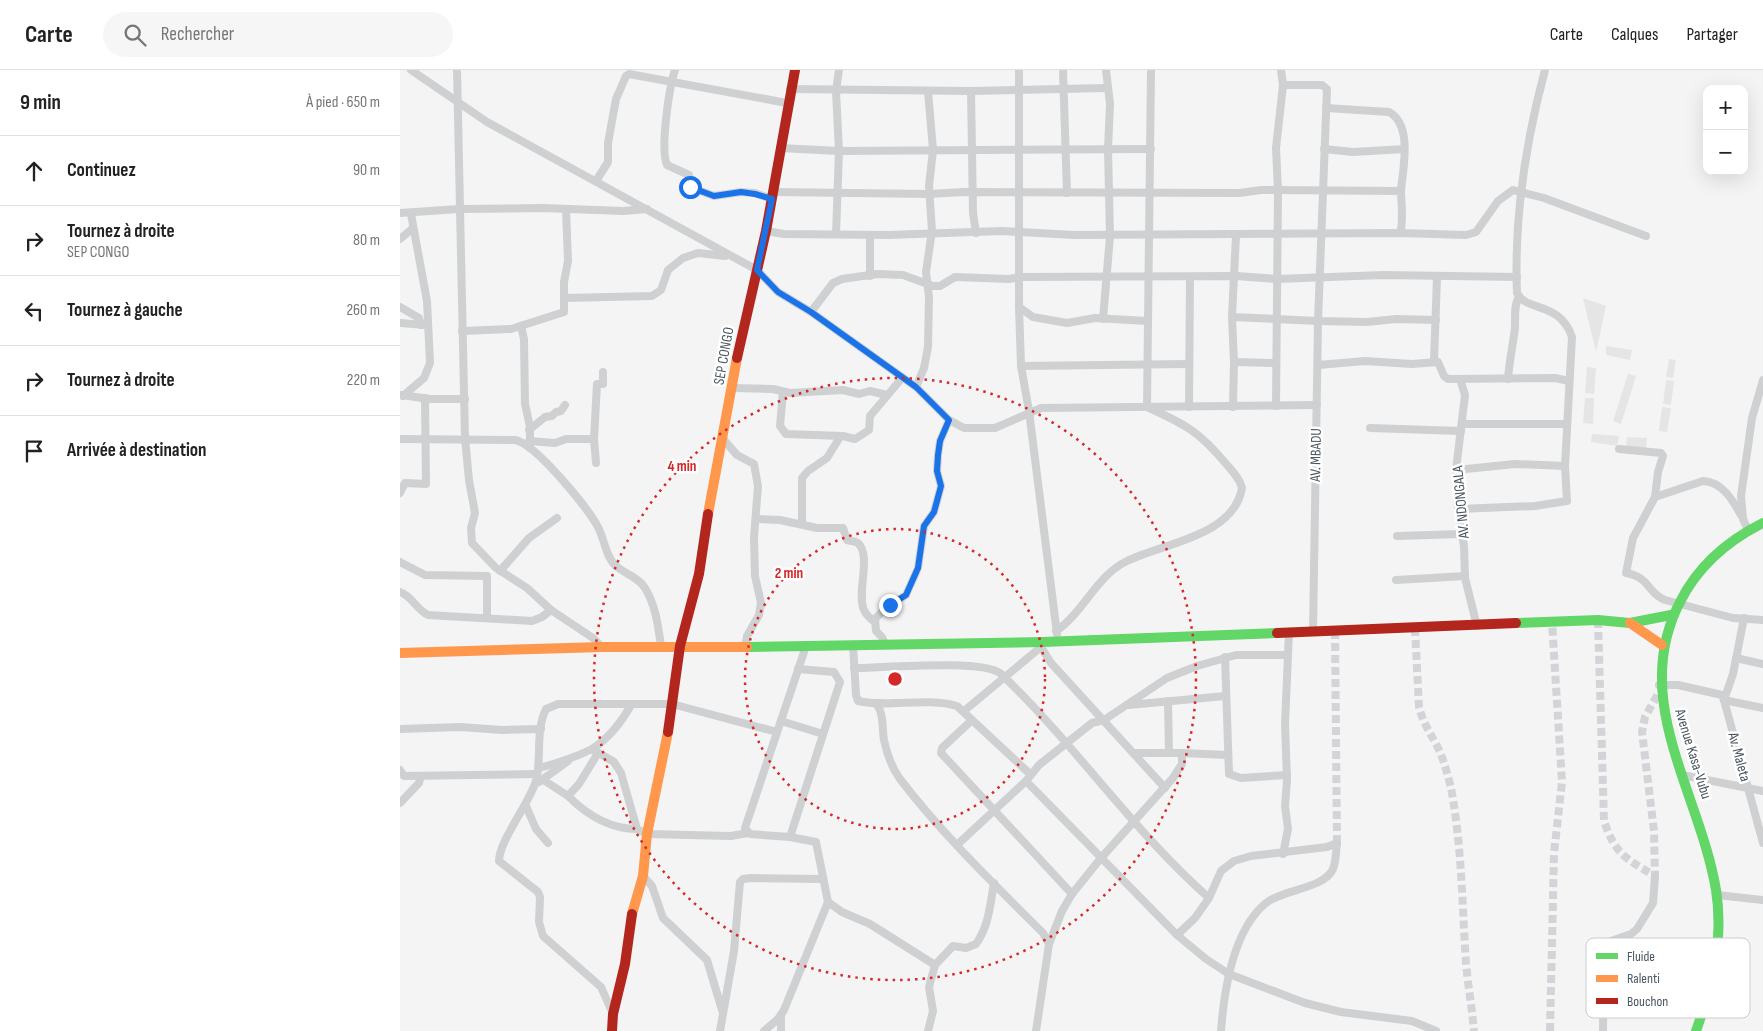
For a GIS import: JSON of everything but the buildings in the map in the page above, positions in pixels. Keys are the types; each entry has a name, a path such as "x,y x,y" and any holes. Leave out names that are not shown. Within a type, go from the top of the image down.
{"main road":[{"name":"SEP CONGO","path":"612,1031 613,1014 625,964 632,915 643,876 648,834 672,704 680,646 699,574 709,508 733,388 739,346 766,231 787,103 795,70"},
{"name":"Avenue Kasa-Vubu","path":"1718,938 1719,912 1717,895 1706,844 1665,721 1659,685 1662,645 1677,602 1693,579 1724,546 1748,530 1763,523"},
{"path":"400,653 661,646 1042,645 1057,636 1313,632 1598,620 1630,622 1671,615"},
{"path":"1630,622 1662,645"},
{"name":"Avenue Kasa-Vubu","path":"1696,1031 1700,1018"}],"street":[{"path":"411,70 487,122 647,209 727,256 757,270 778,292 811,312 916,387 949,420 964,428 996,428 1041,408 1317,406"},
{"path":"457,70 465,438 469,480 475,512 470,536 478,551 500,571 527,588 551,610 593,638 602,647"},
{"path":"675,70 667,100 665,153 667,165 689,174 690,187 704,194 721,196 734,193 772,196 839,192 929,194 1239,194 1260,190 1401,191"},
{"path":"836,234 840,151 836,91 839,70"},
{"path":"1019,70 1019,307 1022,366 1057,636"},
{"path":"1063,70 1067,193"},
{"path":"1103,319 1110,236 1108,149 1110,104 1106,70"},
{"path":"1147,407 1146,364 1151,193 1151,70"},
{"path":"1276,406 1278,190 1276,148 1283,85 1281,70"},
{"path":"1508,379 1510,353 1515,333 1514,313 1519,296 1516,277 1523,192 1536,109 1545,70"},
{"path":"596,181 608,162 608,143 616,99 626,76 633,74 787,103"},
{"name":"AV. MBADU","path":"1283,85 1325,85 1327,89 1318,321 1313,632"},
{"path":"790,89 971,91 1108,88"},
{"path":"916,387 927,357 928,286 926,261 931,235 929,194 933,150 928,91"},
{"path":"971,91 973,193 976,233"},
{"path":"1326,108 1389,112 1402,131 1405,158 1401,191 1400,233"},
{"path":"780,148 840,151 1151,149"},
{"path":"1324,149 1354,152 1404,149"},
{"path":"766,231 784,234 870,235 1002,232 1110,236 1400,233 1471,235 1480,228 1498,201 1513,190 1565,205 1646,236"},
{"path":"400,214 459,209 566,208 623,211 647,209"},
{"path":"462,331 511,329 564,312 564,282 568,261 566,208"},
{"path":"401,395 424,378 429,368 421,267 412,229 411,214"},
{"path":"400,239 412,229"},
{"path":"870,235 870,276"},
{"path":"1233,407 1232,317 1236,276 1236,235"},
{"path":"565,298 652,296 661,290 666,273 683,258 698,253 727,256"},
{"path":"811,312 833,283 842,278 877,274 902,276 928,286 940,286 955,277 1009,279 1020,277 1148,278 1236,276 1277,279 1383,275 1516,277"},
{"path":"1189,407 1190,277"},
{"path":"1434,361 1437,277"},
{"path":"1458,509 1535,506 1567,501 1565,466 1572,337 1566,324 1555,313 1519,296"},
{"path":"400,307 419,318 425,325"},
{"path":"1019,307 1033,317 1067,323 1103,319 1147,321"},
{"path":"1232,317 1367,322 1396,319 1436,320"},
{"path":"400,323 425,325"},
{"path":"521,326 526,365 525,404 530,430 530,444 586,509 598,526 614,564 644,586 658,618 661,646"},
{"path":"1318,365 1365,361 1412,364 1434,361 1439,363 1445,378 1555,378 1569,381"},
{"path":"1234,362 1275,363"},
{"path":"1022,366 1189,364"},
{"path":"596,463 594,439 597,384 603,384 603,372"},
{"path":"783,392 780,426 786,434 856,439 869,430 870,416 902,378"},
{"name":"AV. NDONGALA","path":"1460,379 1465,391 1456,470 1458,509 1465,576 1477,626"},
{"path":"1743,518 1741,496 1752,418 1763,380"},
{"path":"733,388 773,389 783,392 836,390 859,394 870,392 887,395"},
{"path":"401,395 464,399"},
{"path":"400,494 406,483 426,484 425,398"},
{"path":"530,430 545,417 552,416 556,412 561,411 565,405"},
{"path":"1057,636 1104,581 1124,562 1216,526 1225,519 1241,494 1241,483 1209,442 1193,430 1147,407"},
{"path":"875,622 885,609 906,595 918,568 924,526 934,512 941,486 937,471 938,455 940,441 949,420"},
{"path":"1370,428 1567,424"},
{"path":"802,524 802,478 808,470 827,458 840,437"},
{"path":"400,439 465,438 518,440 530,444 555,443 566,439 594,439"},
{"path":"723,439 737,455 754,464 758,486 755,576 761,609 749,630 745,647"},
{"path":"1618,449 1663,454 1655,497 1633,538 1625,571 1646,581 1660,598 1733,618 1763,620"},
{"path":"1456,470 1515,464 1565,466"},
{"path":"1655,497 1702,481 1714,482 1730,497 1748,530"},
{"path":"500,571 529,538 557,518"},
{"path":"756,519 802,524 817,528 842,528 847,540 860,545 864,565 863,607 875,622 876,631 882,637 884,644"},
{"path":"1397,536 1462,534"},
{"path":"400,562 424,575 488,576 487,618"},
{"path":"1396,580 1465,576"},
{"path":"400,592 406,595 421,611 428,614 532,621 542,618 551,610"},
{"path":"1724,700 1736,658 1744,618"},
{"path":"1283,854 1288,829 1285,806 1287,775 1285,724 1289,632"},
{"path":"853,645 857,699 876,704 913,701 945,703 964,711 1101,858 1177,935 1206,959 1229,974 1305,1003 1360,1015 1412,1022 1436,1031"},
{"path":"964,711 1004,677 1011,674 1019,664 1042,645 1051,663 1165,788"},
{"path":"748,833 745,828 747,820 806,646"},
{"path":"958,844 1065,743 1092,723 1104,720 1167,678 1225,657 1236,655 1288,655"},
{"path":"1225,657 1225,696 1228,727 1227,770 1229,774 1236,778 1287,775"},
{"path":"1736,658 1763,664"},
{"path":"854,668 962,666 997,671 1065,743 1134,823 1187,880 1209,898"},
{"path":"790,837 838,690 839,677 834,672 798,670"},
{"path":"1659,685 1685,686 1722,695 1724,700"},
{"path":"1125,706 1168,700 1225,696"},
{"path":"1168,700 1170,752"},
{"path":"1724,700 1763,708"},
{"name":"Av. Maleta","path":"1724,700 1763,843"},
{"path":"613,1014 602,987 543,936 539,922 540,897 538,892 499,860 502,846 526,806 539,773 541,729 544,713 553,705 672,704 776,732"},
{"path":"876,704 880,709 885,742 891,761 900,778 958,844 1043,933 1049,944"},
{"path":"568,796 585,776 595,751 621,722 631,705"},
{"path":"972,720 940,751 1072,894"},
{"path":"780,721 823,734"},
{"path":"400,729 467,727 502,730 541,729"},
{"path":"400,770 404,776 539,773 595,751 614,762 621,773 637,829"},
{"path":"1134,753 1170,752 1227,755"},
{"path":"1036,1031 1049,944 1055,925 1072,894 1101,858 1165,788 1182,764 1182,753"},
{"path":"539,773 558,761 569,760"},
{"path":"539,773 582,809 611,825 637,829 648,834 730,836 748,833 790,837 816,842 822,880 828,894 828,902 781,1015 781,1031"},
{"path":"1682,775 1763,791"},
{"path":"400,803 419,783 420,776"},
{"path":"526,806 536,830 548,843"},
{"path":"1177,935 1195,918 1209,898 1221,871 1234,861 1251,856 1283,854 1327,847 1337,843 1334,868 1330,874 1317,883 1274,897 1264,904 1249,922 1229,974 1222,1008 1221,1031"},
{"path":"643,876 652,886 663,918 707,960 723,1012"},
{"path":"1620,938 1631,934 1637,929 1653,902 1655,876"},
{"path":"720,1031 734,951 740,882 743,879 751,878 822,880"},
{"path":"928,1031 933,1011 929,987 935,965 953,946 966,948 976,944 986,927 994,883"},
{"path":"1717,895 1763,900"},
{"path":"828,902 842,912 870,924 935,965"},
{"path":"764,1031 781,1015"},
{"path":"1603,1018 1603,1031"}],"shaded area":[{"path":"1583,298 1606,306 1596,352"},
{"path":"1606,346 1632,350 1630,360 1606,355"},
{"path":"1669,359 1676,360 1673,378 1666,377"},
{"path":"1587,367 1596,368 1594,394 1585,393"},
{"path":"1628,374 1636,376 1621,424 1613,421"},
{"path":"1666,380 1674,381 1671,405 1663,404"},
{"path":"1585,398 1594,398 1593,424 1583,423"},
{"path":"1662,407 1671,408 1667,432 1659,431"},
{"path":"1592,434 1619,436 1617,446 1591,442"},
{"path":"1627,437 1647,438 1646,449 1626,447"}],"tunnel":[{"path":"1598,620 1604,821 1617,848 1629,860 1655,876 1654,831 1642,732 1645,717 1659,692"},
{"path":"1550,1031 1554,853 1562,782 1552,622"},
{"path":"1415,628 1419,707 1444,763 1455,810 1460,854 1466,963 1474,1031"},
{"path":"1335,631 1337,843"}],"traffic: fast":[{"path":"1717,938 1716,890 1708,854 1673,746 1665,711 1662,675 1666,639 1687,589 1705,566 1726,546 1763,523"},
{"path":"1516,623 1598,620 1630,623 1671,615"},
{"path":"747,647 1043,642 1277,633"},
{"path":"1696,1031 1700,1018"}],"traffic: slow":[{"path":"708,514 737,358"},
{"path":"1630,623 1662,645"},
{"path":"400,653 602,647 747,647"},
{"path":"632,914 643,876 647,834 668,732"}],"traffic: jam":[{"path":"737,358 766,231 795,70"},
{"path":"668,732 680,646 699,574 708,514"},
{"path":"1277,633 1516,623"},
{"path":"612,1031 613,1014 625,964 632,914"}],"route":[{"path":"690,187 704,194 714,196 726,196 741,192 772,199 757,270 778,292 811,312 916,387 949,420 940,441 938,455 937,471 941,486 936,497 934,512 924,526 920,542 921,556 918,568 906,595 901,600 890,605"}]}
